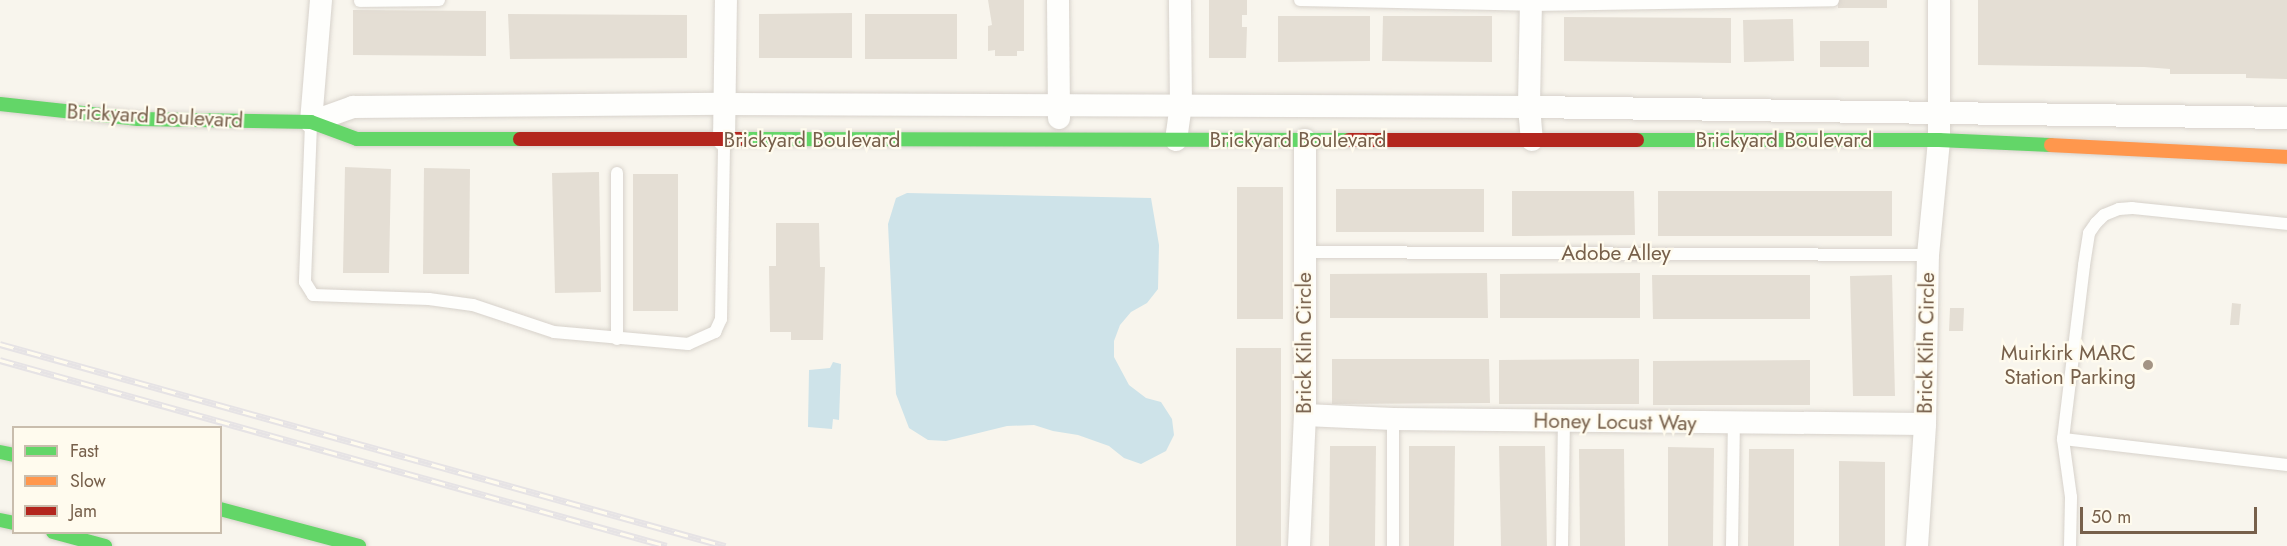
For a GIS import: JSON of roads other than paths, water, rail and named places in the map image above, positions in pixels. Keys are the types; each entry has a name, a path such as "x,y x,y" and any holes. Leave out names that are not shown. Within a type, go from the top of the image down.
{"street":[{"path":"311,122 321,0"},
{"path":"724,140 726,0"},
{"path":"1058,0 1059,140"},
{"path":"1176,140 1181,105 1180,0"},
{"name":"Brick Kiln Circle","path":"1917,546 1925,424 1928,255 1939,140 1939,0"},
{"path":"1531,2 1529,107 1532,140"},
{"name":"Brickyard Boulevard","path":"0,104 138,119 311,122 357,139 1939,140 2287,157"},
{"name":"Brickyard Boulevard","path":"311,122 352,107 725,104 1529,107 1938,111 2287,118"},
{"name":"Brick Kiln Circle","path":"1299,546 1305,414 1305,140"},
{"name":"Honey Locust Way","path":"1305,414 1393,419 1925,424"},
{"path":"222,510 359,546"},
{"path":"60,534 105,546"}],"lane":[{"path":"360,1 439,0"},
{"path":"1300,0 1531,2 1833,0"},
{"path":"311,122 305,282 313,295 429,299 473,304 554,332 688,344 715,332 721,319 724,140"},
{"path":"617,173 617,339"},
{"path":"2070,546 2071,497 2063,439 2089,233 2104,215 2119,209 2132,208 2287,224"},
{"name":"Adobe Alley","path":"1304,252 1928,255"},
{"path":"1393,419 1393,546"},
{"path":"1562,546 1564,420"},
{"path":"1732,546 1734,424"},
{"path":"2063,439 2287,465"}],"railway":[{"path":"0,344 725,546"},
{"path":"0,360 667,546"}],"place":[{"name":"Muirkirk MARC Station Parking","path":"2148,365"}]}
